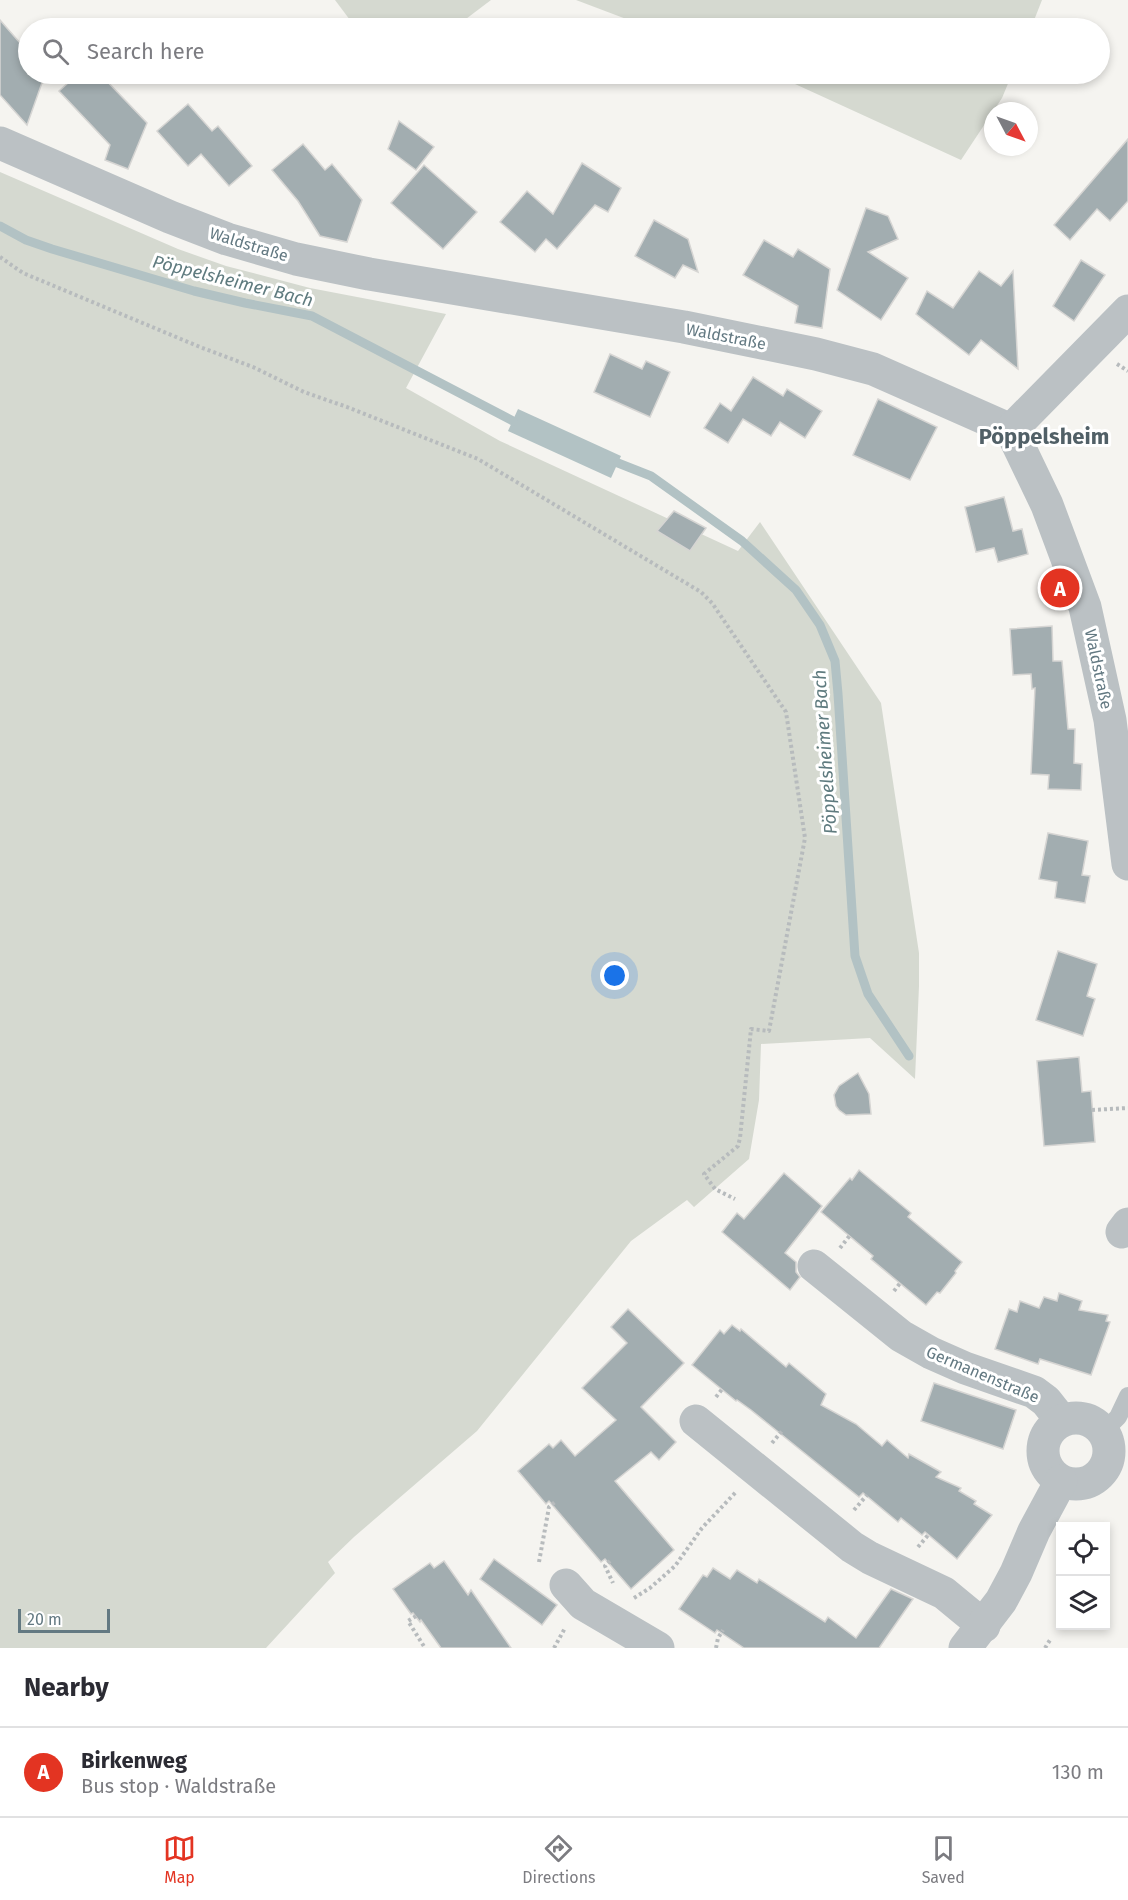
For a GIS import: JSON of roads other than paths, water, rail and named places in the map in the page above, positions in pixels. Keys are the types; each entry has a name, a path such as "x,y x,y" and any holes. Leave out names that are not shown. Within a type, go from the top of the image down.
{"street":[{"name":"Waldstraße","path":"0,143 170,217 227,239 296,259 369,274 684,327 816,354 873,369 1011,430 1047,505 1085,607 1110,720 1128,864"},
{"path":"1011,430 1128,311"},
{"name":"Germanenstraße","path":"814,1266 901,1336 965,1368 1034,1392 1046,1401 1061,1420"},
{"path":"1073,1417 1085,1418 1096,1423 1104,1431 1109,1442 1110,1453 1105,1468 1097,1477 1086,1483 1073,1484 1061,1481 1052,1474 1045,1463 1042,1451 1051,1428 1061,1420 1073,1417"},
{"path":"696,1421 852,1547 944,1593 975,1637 1001,1601 1017,1573 1034,1531 1061,1481"},
{"path":"566,1585 583,1604 658,1648"}],"lane":[{"path":"1104,1431 1118,1416 1128,1396"}],"waterway":[{"name":"Pöppelsheimer Bach","path":"0,226 26,240 52,249 194,291 312,316 513,421"},
{"name":"Pöppelsheimer Bach","path":"618,463 651,476 742,541 796,590 820,625 835,661 855,956 868,994 909,1056"}],"place":[{"name":"Birkenweg","path":"1060,588"}],"district":[{"name":"Pöppelsheim","path":"1044,436"}]}
